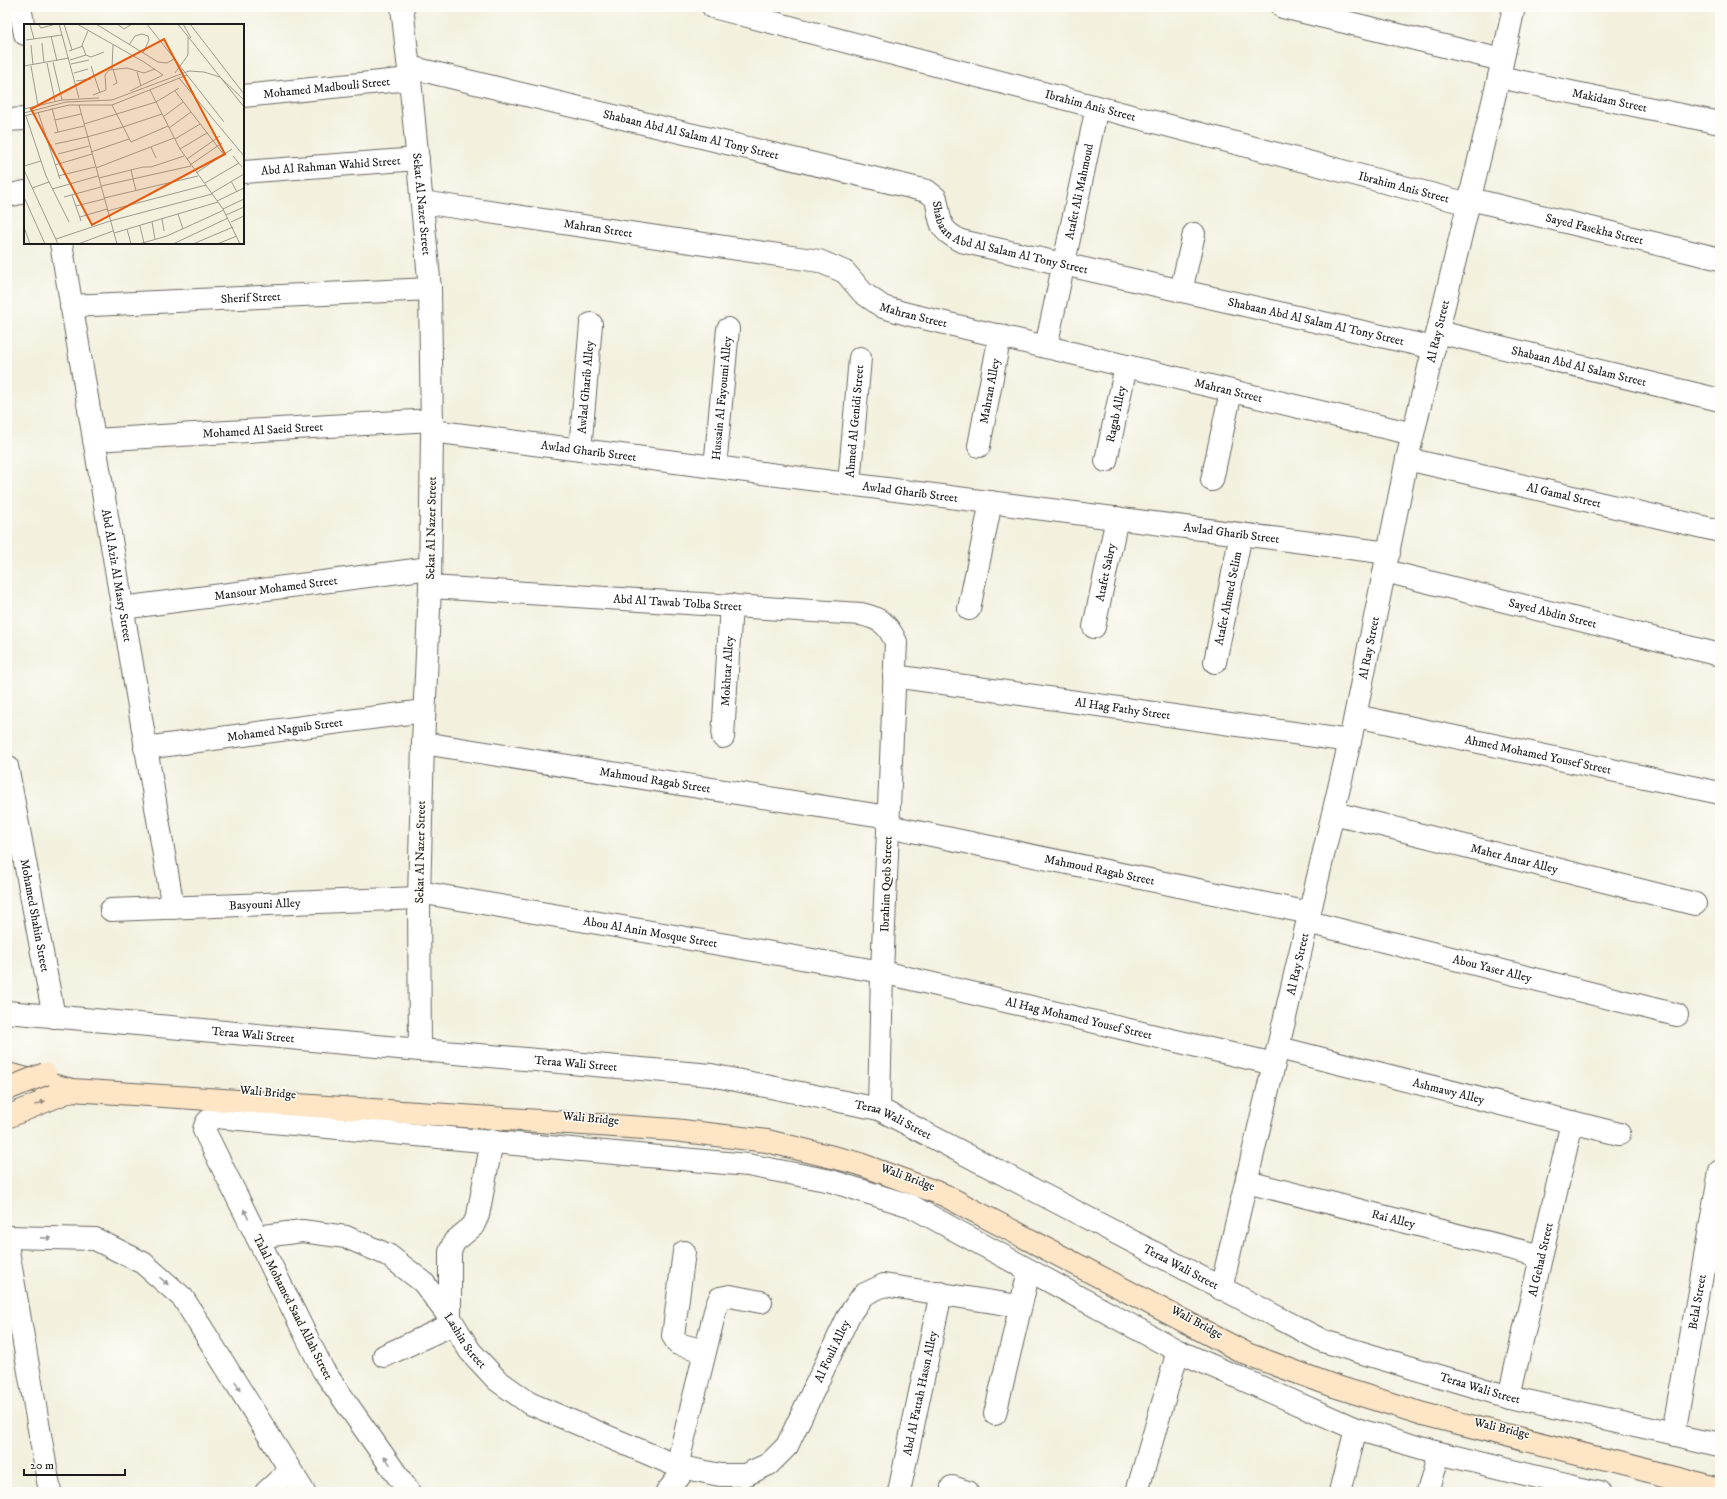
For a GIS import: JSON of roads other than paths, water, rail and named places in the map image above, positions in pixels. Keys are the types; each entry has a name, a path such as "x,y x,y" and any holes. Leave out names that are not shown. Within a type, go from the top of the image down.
{"main road":[{"name":"Wali Bridge","path":"7,1062 45,1074 674,1125 775,1138 858,1158 946,1191 1249,1349 1335,1382 1424,1409 1720,1479"},
{"name":"Wali Bridge","path":"7,1074 72,1090 674,1130 774,1143 857,1163 944,1195 1247,1354 1334,1386 1422,1414 1720,1489"},
{"name":"Wali Bridge","path":"7,1089 45,1074"},
{"name":"Wali Bridge","path":"7,1117 72,1090"}],"street":[{"path":"20,7 24,29"},
{"name":"Sekat Al Nazer Street","path":"402,7 410,73 430,289 432,425 430,577 424,711 419,895 420,1050"},
{"name":"Ibrahim Anis Street","path":"713,7 1097,107 1469,201"},
{"name":"Makidam Street","path":"1283,7 1501,68 1720,123"},
{"name":"Al Ray Street","path":"1221,1289 1334,813 1356,716 1407,459 1501,68 1514,7"},
{"name":"Mohamed Madbouli Street","path":"244,96 410,73"},
{"name":"Shabaan Abd Al Salam Al Tony Street","path":"410,73 928,191 936,198 940,223 948,235 961,241 1181,291 1436,340"},
{"name":"Atafet Ali Mahmoud","path":"1046,347 1097,107"},
{"path":"7,120 24,119"},
{"name":"Abd Al Rahman Wahid Street","path":"244,172 418,159"},
{"path":"7,196 24,192"},
{"name":"Sayed Fasekha Street","path":"1469,201 1720,259"},
{"name":"Mahran Street","path":"422,202 819,261 845,272 863,293 883,307 1413,434"},
{"path":"1181,291 1194,234"},
{"name":"Abd Al Aziz Al Masry Street","path":"60,244 173,908"},
{"name":"Sherif Street","path":"71,306 430,289"},
{"name":"Awlad Gharib Alley","path":"580,450 591,324"},
{"name":"Hussain Al Fayoumi Alley","path":"715,467 728,329"},
{"name":"Mahran Alley","path":"980,446 1000,335"},
{"name":"Shabaan Abd Al Salam Street","path":"1436,340 1720,400"},
{"name":"Ahmed Al Genidi Street","path":"849,484 860,358"},
{"name":"Ragab Alley","path":"1106,461 1126,366"},
{"path":"1212,480 1231,391"},
{"name":"Mohamed Al Saeid Street","path":"94,440 432,425"},
{"name":"Awlad Gharib Street","path":"432,425 580,450 1242,534 1387,562"},
{"name":"Al Gamal Street","path":"1407,459 1720,531"},
{"path":"969,609 991,502"},
{"name":"Atafet Sabry","path":"1094,627 1117,518"},
{"name":"Atafet Ahmed Selim","path":"1215,662 1242,534"},
{"name":"Sayed Abdin Street","path":"1387,562 1720,655"},
{"name":"Abd Al Tawab Tolba Street","path":"430,577 731,606 861,614 877,618 889,628 896,642 894,667"},
{"name":"Mansour Mohamed Street","path":"122,608 430,577"},
{"name":"Mokhtar Alley","path":"723,737 731,606"},
{"name":"Al Hag Fathy Street","path":"894,667 1350,741"},
{"name":"Ibrahim Qotb Street","path":"879,1109 882,972 894,667"},
{"name":"Mohamed Naguib Street","path":"145,748 424,711"},
{"name":"Ahmed Mohamed Yousef Street","path":"1356,716 1720,793"},
{"name":"Mahmoud Ragab Street","path":"423,743 888,822 1309,918"},
{"name":"Mohamed Shahin Street","path":"7,766 54,1017"},
{"name":"Maher Antar Alley","path":"1334,813 1695,904"},
{"name":"Basyouni Alley","path":"110,910 419,895"},
{"name":"Abou Al Anin Mosque Street","path":"419,895 882,972"},
{"name":"Abou Yaser Alley","path":"1309,918 1677,1015"},
{"name":"Al Hag Mohamed Yousef Street","path":"882,972 1276,1056"},
{"name":"Teraa Wali Street","path":"7,1012 711,1075 879,1109 1323,1341 1509,1397 1720,1444"},
{"name":"Ashmawy Alley","path":"1276,1056 1572,1122 1619,1134"},
{"name":"Talal Mohamed Saad Allah Street","path":"409,1492 323,1370 204,1130 206,1123 210,1119 217,1117 492,1141"},
{"name":"Al Gehad Street","path":"1509,1397 1572,1122"},
{"path":"384,1356 452,1321 450,1252 454,1242 473,1226 478,1214 492,1141 748,1165 831,1181 911,1206 1178,1351 1356,1429 1439,1454 1599,1492"},
{"name":"Belal Street","path":"1674,1434 1720,1171"},
{"name":"Rai Alley","path":"1247,1182 1541,1256"},
{"name":"Lashin Street","path":"257,1237 302,1231 346,1237 388,1255 423,1282 452,1321 470,1351 497,1380 529,1403 682,1467"},
{"path":"7,1237 95,1239 143,1263 183,1298 304,1492"},
{"path":"7,1246 50,1492"},
{"path":"684,1252 673,1336 678,1344 705,1351"},
{"path":"995,1414 1019,1306 1029,1271"},
{"name":"Al Fouli Alley","path":"682,1467 720,1475 745,1475 769,1464 787,1446 849,1315 863,1295 884,1285 1019,1306"},
{"name":"Abd Al Fattah Hassn Alley","path":"899,1492 941,1293"},
{"path":"668,1492 682,1467 705,1351 716,1307 720,1298 730,1296 761,1302"},
{"path":"1137,1492 1178,1351"},
{"path":"1340,1492 1356,1429"},
{"path":"1428,1492 1439,1454"},
{"path":"266,1492 290,1470"}]}
